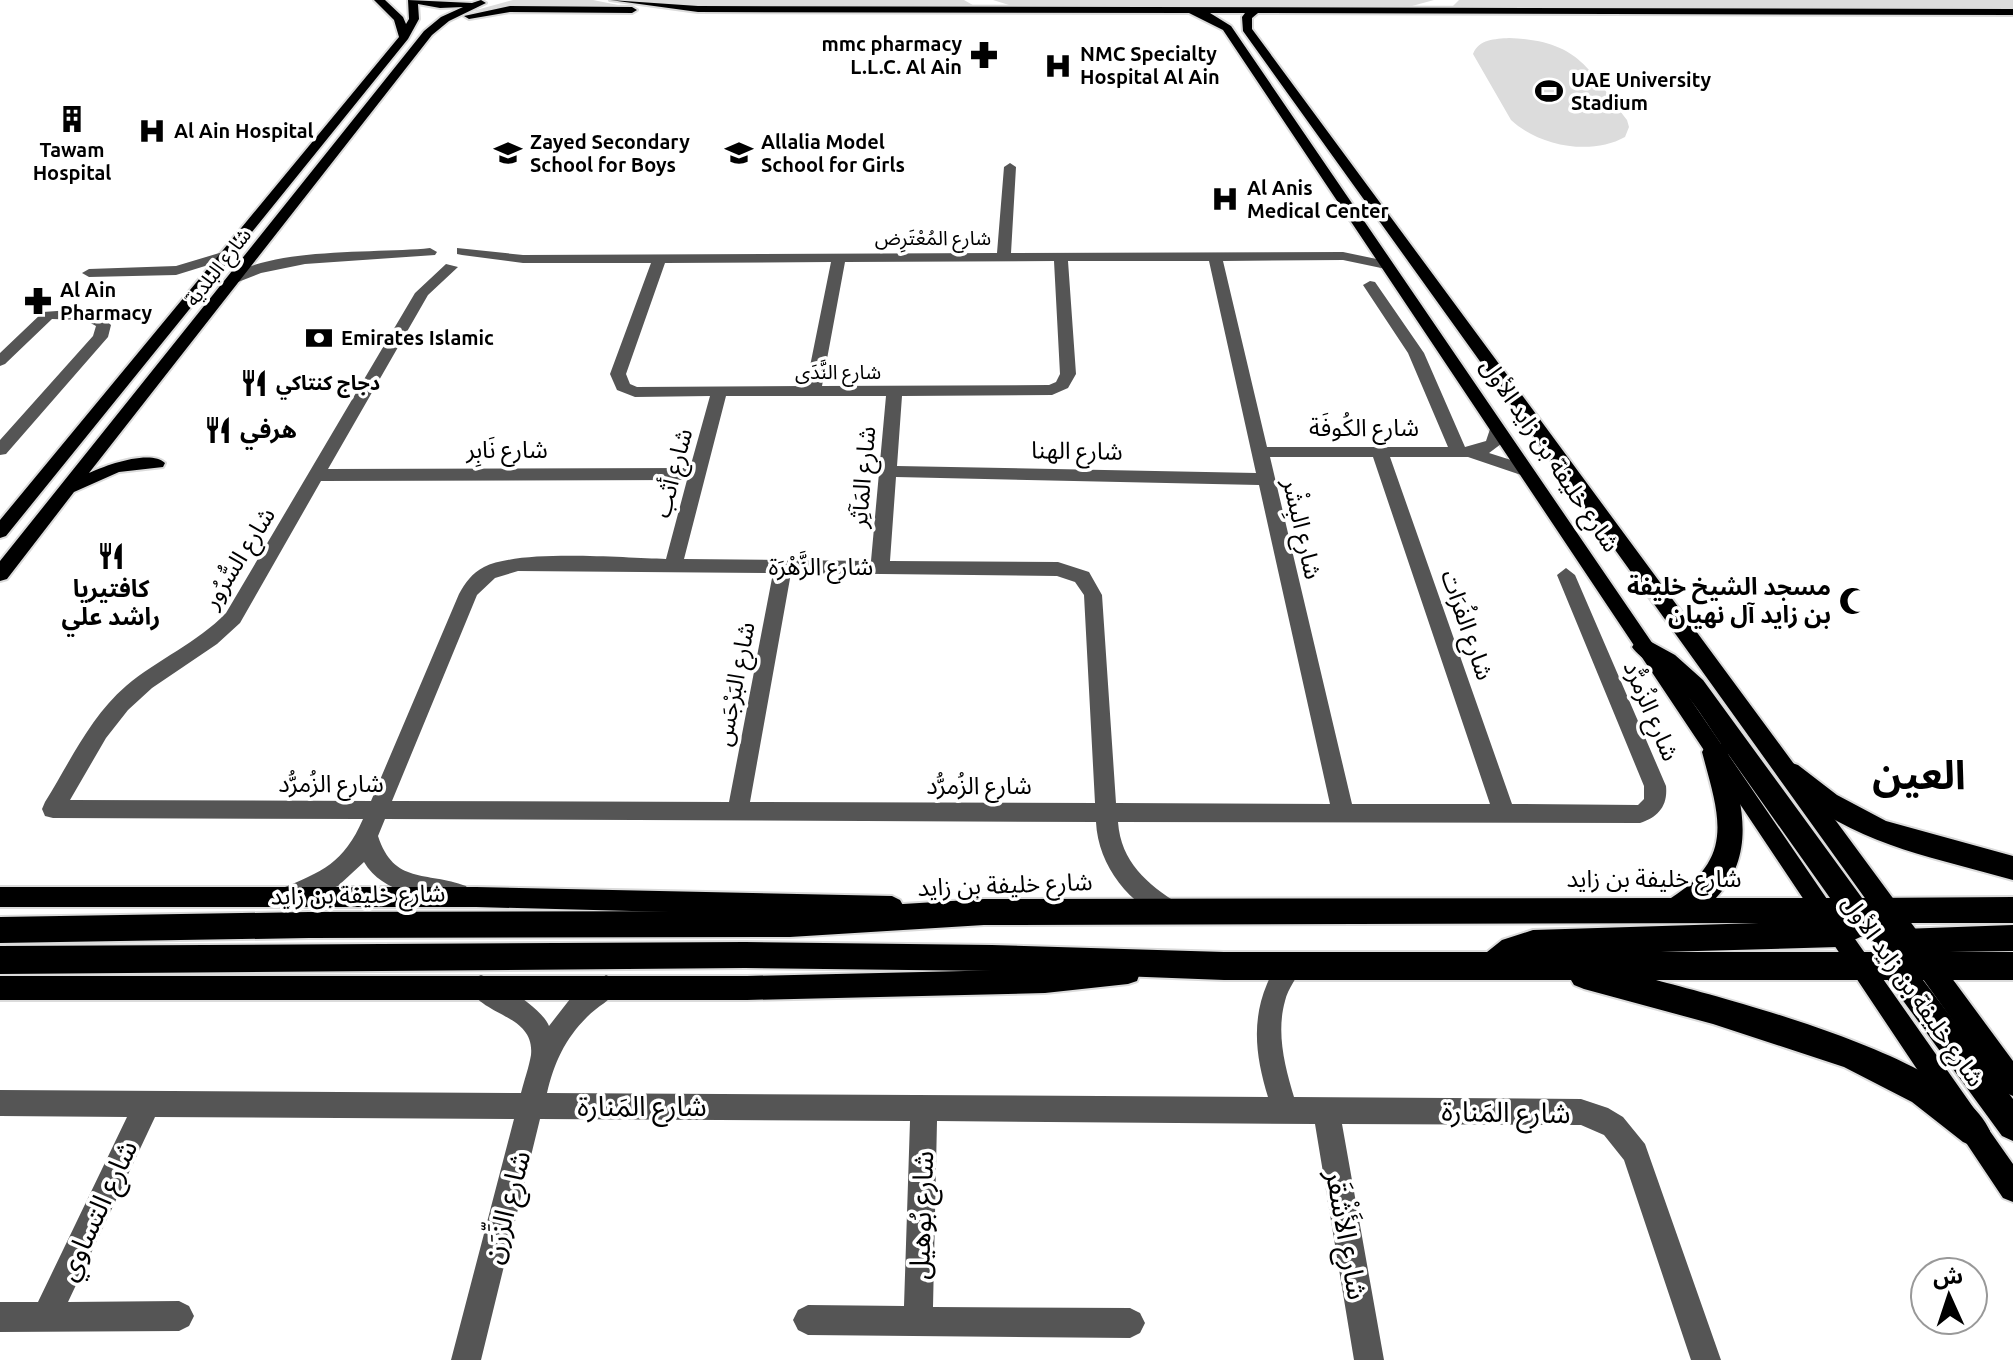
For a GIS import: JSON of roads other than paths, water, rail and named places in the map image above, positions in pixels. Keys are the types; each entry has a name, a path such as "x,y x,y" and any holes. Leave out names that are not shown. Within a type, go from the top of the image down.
{"highway":[{"path":"1644,647 1667,661 1694,687 1860,921 1890,954 2013,1125"},
{"path":"1678,909 1703,894 1727,863 1732,815 1715,752"},
{"path":"1789,773 1828,803 1880,831 2013,868"},
{"path":"1821,909 1860,921"},
{"name":"شارع خليفة بن زايد","path":"0,930 339,924 790,924 984,912 1821,909"},
{"path":"1494,965 1512,949 1533,943 2013,910"},
{"path":"0,960 745,955 992,958 1224,966 1547,965 1890,954 2013,938"},
{"path":"1890,954 1929,967 2013,966"},
{"path":"1547,965 1701,1006 1867,1058 1922,1089 1974,1131"}],"main road":[{"path":"379,0 399,19 404,37"},
{"path":"414,0 440,5 488,1"},
{"name":"شارع البلدية","path":"0,532 404,37 414,19 414,0"},
{"path":"615,0 698,9"},
{"path":"980,0 1012,9"},
{"path":"1403,10 1436,0"},
{"name":"شارع البلدية","path":"0,574 422,40 445,19 488,1"},
{"name":"شارع خليفة بن زايد الأول","path":"1187,9 1223,25 1821,909"},
{"path":"422,40 461,19 495,10 2013,12"},
{"name":"شارع خليفة بن زايد الأول","path":"1256,10 1247,17 1247,29 1789,773 1860,921 1890,954 1974,1131 2013,1188"},
{"path":"1242,52 1254,54 1273,78 1287,83"},
{"path":"1319,168 1341,183 1408,276 1418,282 1431,281"},
{"path":"1445,301 1432,316 1433,334 1459,345 1515,417 1543,435"},
{"path":"59,500 103,472 157,463"},
{"path":"3,896 476,897 788,903 984,912"},
{"path":"0,988 747,988 1045,981 1224,966"},
{"name":"شارع خليفة بن زايد الأول","path":"1929,967 2013,1083"}],"street":[{"path":"1004,257 1010,167"},
{"path":"1343,256 1369,240"},
{"path":"264,241 273,254 288,260"},
{"path":"422,269 421,259 446,250"},
{"name":"شارع المُعْتَرِض","path":"233,280 288,260 364,259 446,250 523,259"},
{"name":"شارع السُّرُور","path":"53,809 122,702 146,681 208,642 233,618 422,293 463,259 446,250"},
{"path":"89,273 171,273 202,266 226,255"},
{"name":"شارع المُعْتَرِض","path":"364,259 435,270 523,259 660,258 1343,256 1386,265"},
{"name":"شارع النَّدَى","path":"660,258 617,379 623,387 635,392 1038,391 1062,385 1068,374 1061,257"},
{"name":"شارع البِشْر","path":"1215,257 1343,813"},
{"path":"813,392 839,258"},
{"name":"شارع السُّرُور","path":"422,269 419,289 422,293"},
{"path":"171,273 185,278 198,290"},
{"path":"1370,285 1416,353 1463,452 1482,450 1493,444 1497,430"},
{"path":"0,361 48,315 89,315 99,319 104,329 0,450"},
{"name":"شارع أثب","path":"673,565 719,392"},
{"name":"شارع المَآثِر","path":"880,567 894,392"},
{"name":"شارع الكُوفَة","path":"1260,452 1463,452 1491,457 1524,470"},
{"name":"شارع الفُرَات","path":"1380,452 1504,814"},
{"name":"شارع الهنا","path":"888,471 1266,479"},
{"name":"شارع نَابِر","path":"316,475 697,474"},
{"name":"شارع الزَّهْرَة","path":"288,896 330,879 353,860 368,839 468,594 477,582 500,568 518,564 1064,569 1086,581 1093,595 1110,844 1120,869 1135,887 1171,911"},
{"name":"شارع البَرْجَس","path":"738,810 783,566"},
{"name":"شارع الزُمرُّد","path":"53,809 1631,815 1647,811 1656,801 1655,786 1566,575"},
{"path":"368,839 371,858 384,873 476,897"},
{"path":"1285,1110 1269,1059 1266,1024 1274,992 1290,966"},
{"path":"481,987 534,1020 540,1030 544,1053"},
{"name":"شارع الزِّرَن","path":"466,1360 544,1053 579,1007 606,987"},
{"name":"شارع المَنارة","path":"0,1103 1581,1112 1603,1118 1622,1134 1635,1154 1706,1360"},
{"name":"شارع التساوي","path":"46,1317 147,1104"},
{"name":"شارع بُوهيل","path":"918,1321 924,1108"},
{"name":"شارع الأَشْقَر","path":"1326,1110 1369,1360"},
{"name":"شارع التساوي","path":"0,1317 179,1316"},
{"path":"808,1320 1130,1323"}],"place":[{"name":"mmc pharmacy L.L.C. Al Ain","path":"984,55"},
{"name":"NMC Specialty Hospital Al Ain","path":"1058,66"},
{"name":"UAE University Stadium","path":"1549,91"},
{"name":"Tawam Hospital","path":"72,119"},
{"name":"Al Ain Hospital","path":"152,131"},
{"name":"Zayed Secondary School for Boys","path":"508,153"},
{"name":"Allalia Model School for Girls","path":"739,153"},
{"name":"Al Anis Medical Center","path":"1225,199"},
{"name":"Al Ain Pharmacy","path":"38,301"},
{"name":"Emirates Islamic","path":"319,338"},
{"name":"دجاج كنتاكي","path":"254,383"},
{"name":"هرفي","path":"218,430"},
{"name":"كافتيريا راشد علي","path":"111,556"},
{"name":"مسجد الشيخ خليفة بن زايد آل نهيان","path":"1853,601"}],"district":[{"name":"العين","path":"1919,775"}]}
